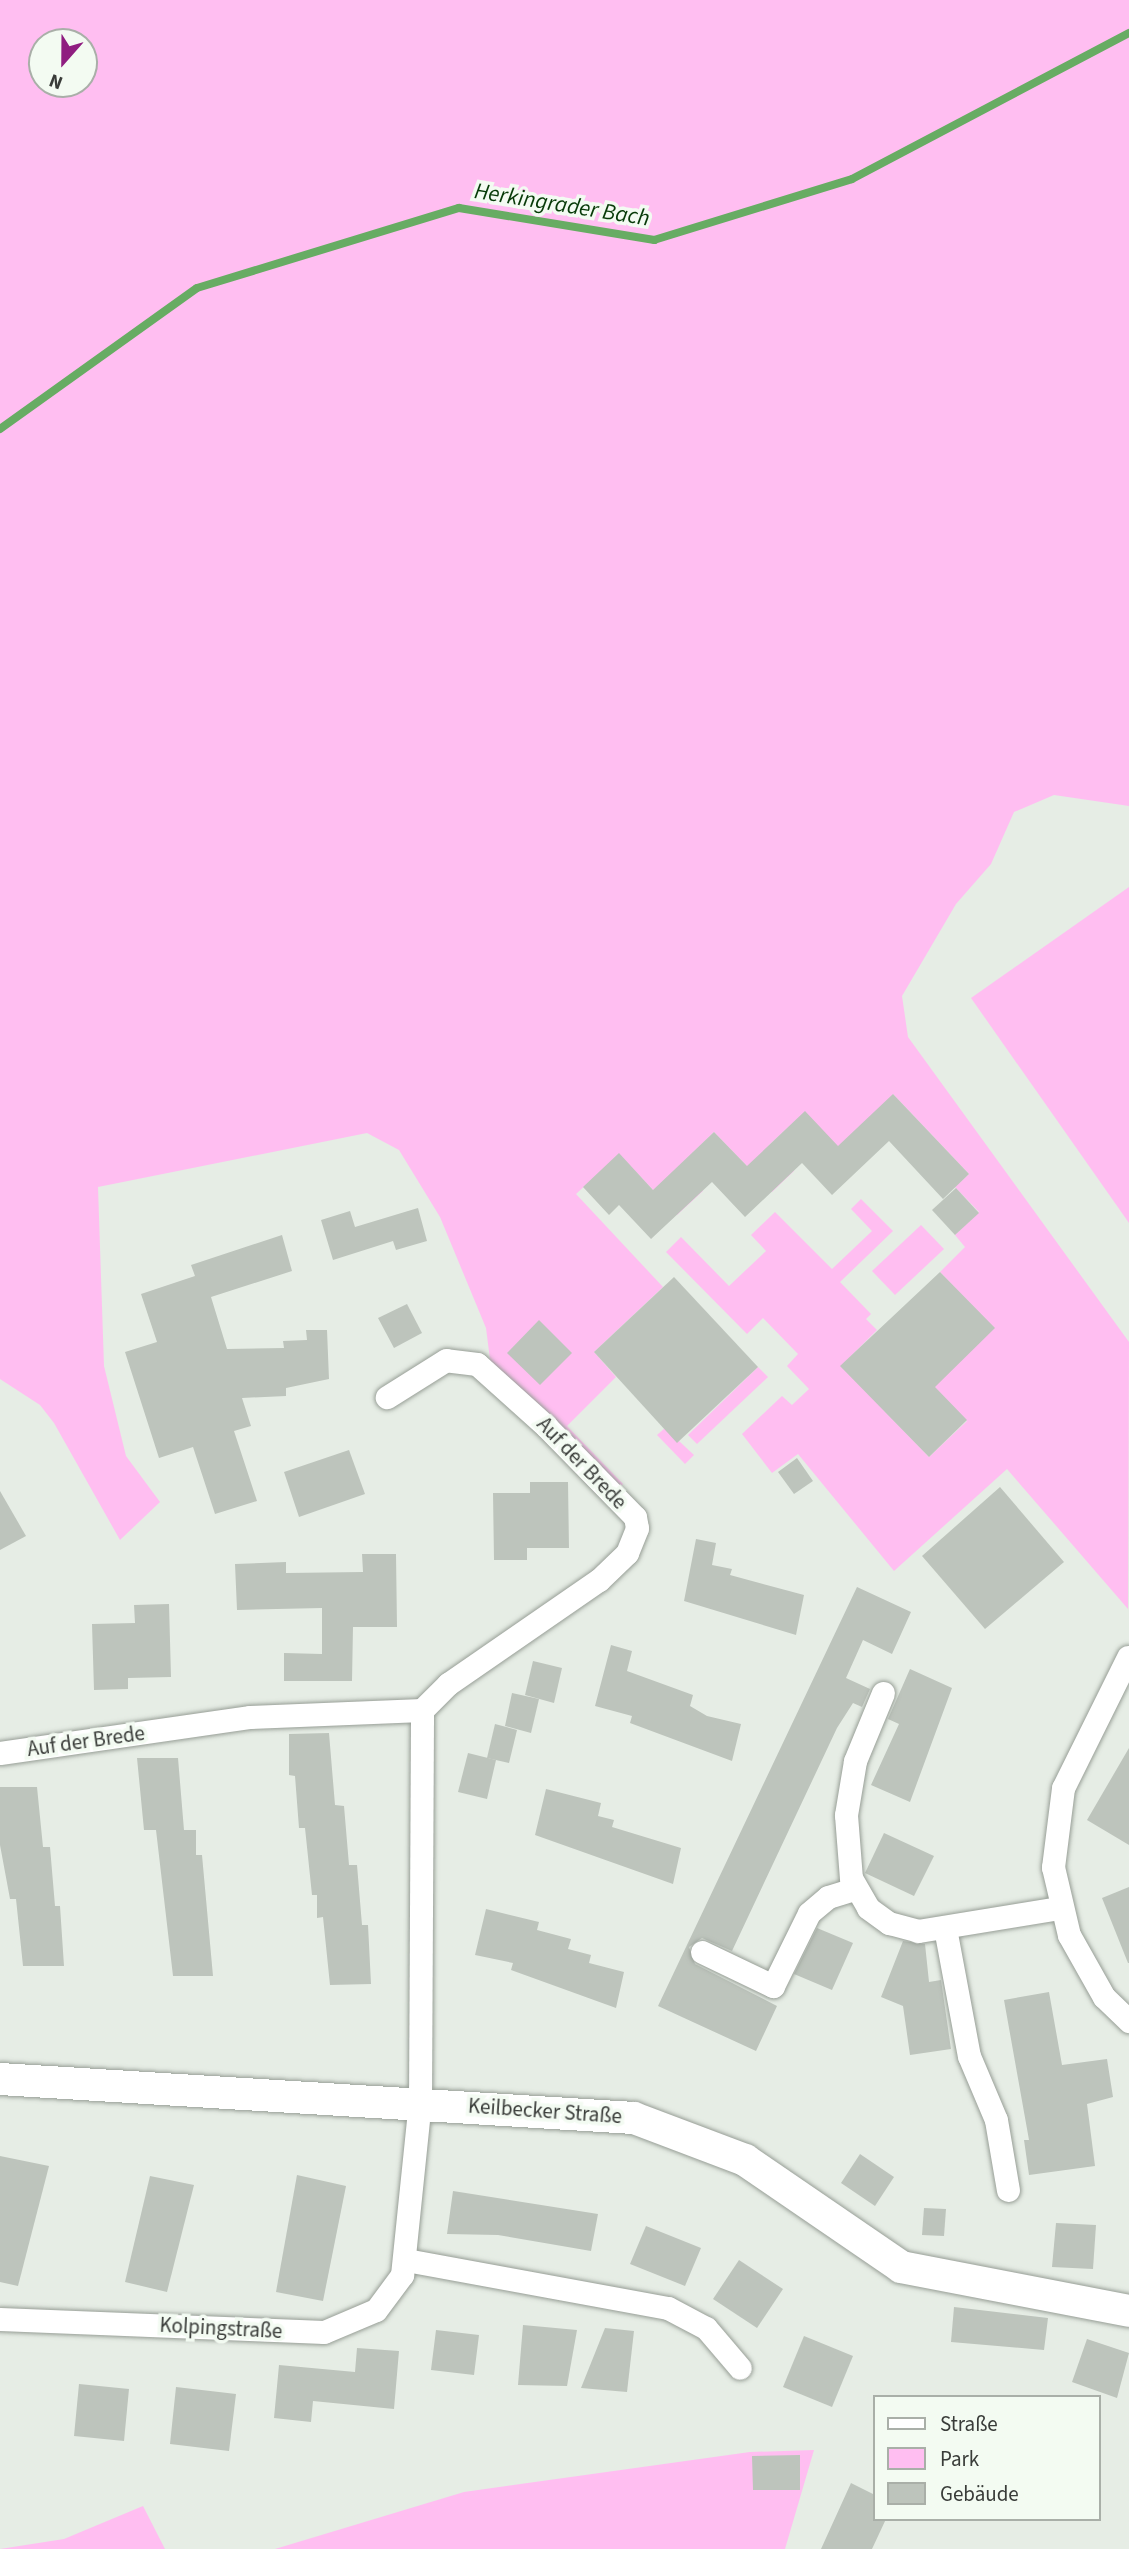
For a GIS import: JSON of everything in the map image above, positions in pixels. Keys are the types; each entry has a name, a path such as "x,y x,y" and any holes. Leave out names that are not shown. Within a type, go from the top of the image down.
{"main road":[{"name":"Keilbecker Straße","path":"0,2079 606,2113 659,2124 745,2161 901,2267 1129,2311"}],"street":[{"name":"Auf der Brede","path":"0,1753 250,1717 422,1710 448,1684 599,1580 627,1553 637,1528 635,1517 547,1427 477,1364 446,1360 387,1397"},
{"path":"1128,1657 1063,1788 1053,1845 1059,1908 1087,1970 1129,2021"},
{"path":"883,1693 849,1788 846,1843 855,1889 874,1914 898,1927 945,1928 1059,1908"},
{"path":"420,2102 422,1710"},
{"path":"702,1952 774,1986 808,1913 828,1897 855,1889"},
{"path":"945,1928 969,2056 996,2120 1008,2190"},
{"name":"Kolpingstraße","path":"0,2319 332,2331 376,2310 395,2290 406,2260 420,2102"},
{"path":"406,2260 668,2308 706,2328 740,2368"}],"green space":[{"path":"0,0 1129,0 1129,806 1054,795 1014,812 991,864 956,904 902,996 908,1037 1129,1342 1128,1609 1007,1469 894,1571 798,1454 772,1473 742,1434 782,1396 792,1405 809,1389 787,1366 798,1354 763,1318 747,1334 666,1252 681,1237 729,1286 766,1251 751,1235 775,1212 832,1269 872,1231 851,1209 861,1199 893,1231 840,1282 871,1314 866,1319 877,1330 841,1366 929,1457 967,1421 911,1362 994,1328 940,1272 965,1247 955,1235 979,1212 955,1187 969,1174 893,1094 859,1169 805,1112 769,1145 794,1171 772,1192 714,1132 679,1166 703,1191 677,1215 619,1154 576,1194 663,1287 594,1352 616,1377 567,1426 623,1484 613,1494 492,1375 486,1328 440,1217 399,1150 367,1133 98,1187 104,1366 126,1456 160,1502 120,1540 54,1423 40,1405 0,1379"},
{"path":"1129,887 1129,1223 971,998"},
{"path":"921,1225 944,1249 895,1295 872,1271"},
{"path":"758,1367 768,1377 697,1444 688,1435"},
{"path":"665,1428 694,1455 685,1464 657,1435"},
{"path":"814,2450 785,2549 275,2549 464,2492 750,2452"},
{"path":"143,2506 165,2549 0,2549 64,2539"}],"building":[{"path":"893,1094 969,1174 943,1199 889,1141 832,1195 802,1163 745,1217 712,1182 651,1239 619,1205 609,1215 583,1187 619,1153 653,1190 714,1132 747,1166 805,1111 838,1146"},
{"path":"956,1188 979,1213 955,1235 932,1210"},
{"path":"418,1208 427,1241 396,1250 393,1241 333,1260 321,1220 350,1211 355,1227"},
{"path":"282,1235 292,1271 211,1297 227,1349 284,1348 283,1341 307,1340 306,1330 327,1330 329,1379 286,1388 286,1396 242,1398 251,1426 234,1431 257,1501 215,1514 193,1447 159,1458 125,1352 157,1342 141,1294 195,1276 191,1265"},
{"path":"940,1272 995,1328 935,1387 967,1420 929,1457 840,1366"},
{"path":"674,1277 758,1367 677,1443 594,1352"},
{"path":"407,1304 422,1333 394,1348 378,1318"},
{"path":"539,1320 572,1353 540,1385 507,1353"},
{"path":"349,1450 365,1494 299,1517 284,1472"},
{"path":"797,1458 813,1481 794,1494 778,1472"},
{"path":"530,1482 568,1482 569,1548 527,1548 527,1560 494,1560 493,1493 530,1493"},
{"path":"1000,1487 1064,1562 985,1629 922,1556"},
{"path":"0,1491 26,1536 0,1550"},
{"path":"696,1539 716,1543 712,1565 732,1569 730,1575 804,1595 796,1635 684,1601"},
{"path":"362,1554 396,1554 397,1627 353,1627 352,1681 284,1681 284,1653 322,1654 322,1608 237,1610 235,1564 286,1562 286,1573 363,1572"},
{"path":"857,1587 911,1612 892,1654 863,1640 846,1678 870,1689 862,1707 853,1703 837,1728 732,1951 702,1938 689,1947 695,1964 777,2006 756,2051 658,2006"},
{"path":"169,1604 171,1677 128,1678 128,1689 94,1690 92,1624 135,1623 134,1605"},
{"path":"611,1645 632,1651 627,1671 693,1695 690,1706 707,1716 741,1724 732,1761 630,1723 632,1716 595,1706"},
{"path":"533,1661 562,1668 554,1703 525,1695"},
{"path":"910,1669 952,1688 910,1802 871,1785 899,1724 888,1719"},
{"path":"512,1693 539,1699 531,1733 505,1726"},
{"path":"495,1724 517,1730 509,1763 487,1758"},
{"path":"329,1733 335,1805 344,1806 349,1865 357,1865 362,1925 368,1925 371,1984 330,1985 323,1917 317,1918 317,1895 312,1895 305,1828 299,1828 295,1776 289,1775 289,1734"},
{"path":"1129,1748 1129,1845 1087,1820"},
{"path":"468,1753 496,1760 487,1799 458,1792"},
{"path":"137,1758 178,1758 184,1830 196,1830 196,1855 202,1855 213,1976 173,1976 156,1830 144,1830"},
{"path":"0,1787 37,1787 43,1847 50,1847 55,1906 60,1906 64,1966 23,1966 16,1899 10,1899 0,1845"},
{"path":"546,1789 601,1803 598,1816 614,1820 612,1827 681,1848 673,1884 535,1835"},
{"path":"884,1833 934,1856 914,1896 865,1873"},
{"path":"1129,1887 1129,1963 1128,1963 1102,1898"},
{"path":"486,1909 539,1922 537,1930 571,1939 568,1949 591,1955 589,1963 624,1972 616,2008 511,1970 513,1963 475,1955"},
{"path":"817,1928 853,1943 832,1990 794,1974"},
{"path":"903,1941 925,1944 929,1982 941,1980 951,2049 910,2055 903,2006 881,1997"},
{"path":"1049,1992 1062,2065 1107,2059 1113,2097 1087,2104 1095,2166 1029,2175 1024,2140 1029,2140 1004,2000"},
{"path":"860,2154 894,2177 875,2206 841,2183"},
{"path":"0,2156 49,2166 18,2286 0,2282"},
{"path":"297,2175 346,2186 323,2301 276,2292"},
{"path":"150,2176 194,2185 167,2292 125,2282"},
{"path":"453,2191 598,2214 591,2251 498,2235 447,2234"},
{"path":"924,2208 946,2209 944,2236 922,2235"},
{"path":"1056,2223 1096,2225 1093,2269 1052,2267"},
{"path":"646,2226 701,2248 685,2286 630,2264"},
{"path":"739,2260 783,2289 757,2328 713,2299"},
{"path":"954,2307 1048,2318 1044,2350 951,2342"},
{"path":"523,2325 577,2330 567,2386 518,2385"},
{"path":"605,2328 634,2331 627,2392 581,2388"},
{"path":"436,2330 479,2335 474,2375 431,2370"},
{"path":"804,2336 853,2356 832,2407 783,2387"},
{"path":"1087,2339 1129,2353 1117,2398 1072,2382"},
{"path":"357,2348 399,2351 394,2409 313,2401 311,2422 274,2418 279,2365 355,2372"},
{"path":"79,2384 129,2389 124,2441 74,2436"},
{"path":"176,2387 236,2394 229,2451 170,2444"},
{"path":"800,2455 800,2490 753,2490 752,2456"},
{"path":"851,2483 874,2494 874,2521 885,2521 872,2549 821,2549"}],"waterway":[{"name":"Herkingrader Bach","path":"0,429 197,288 459,208 654,240 852,179 1129,33"}]}
